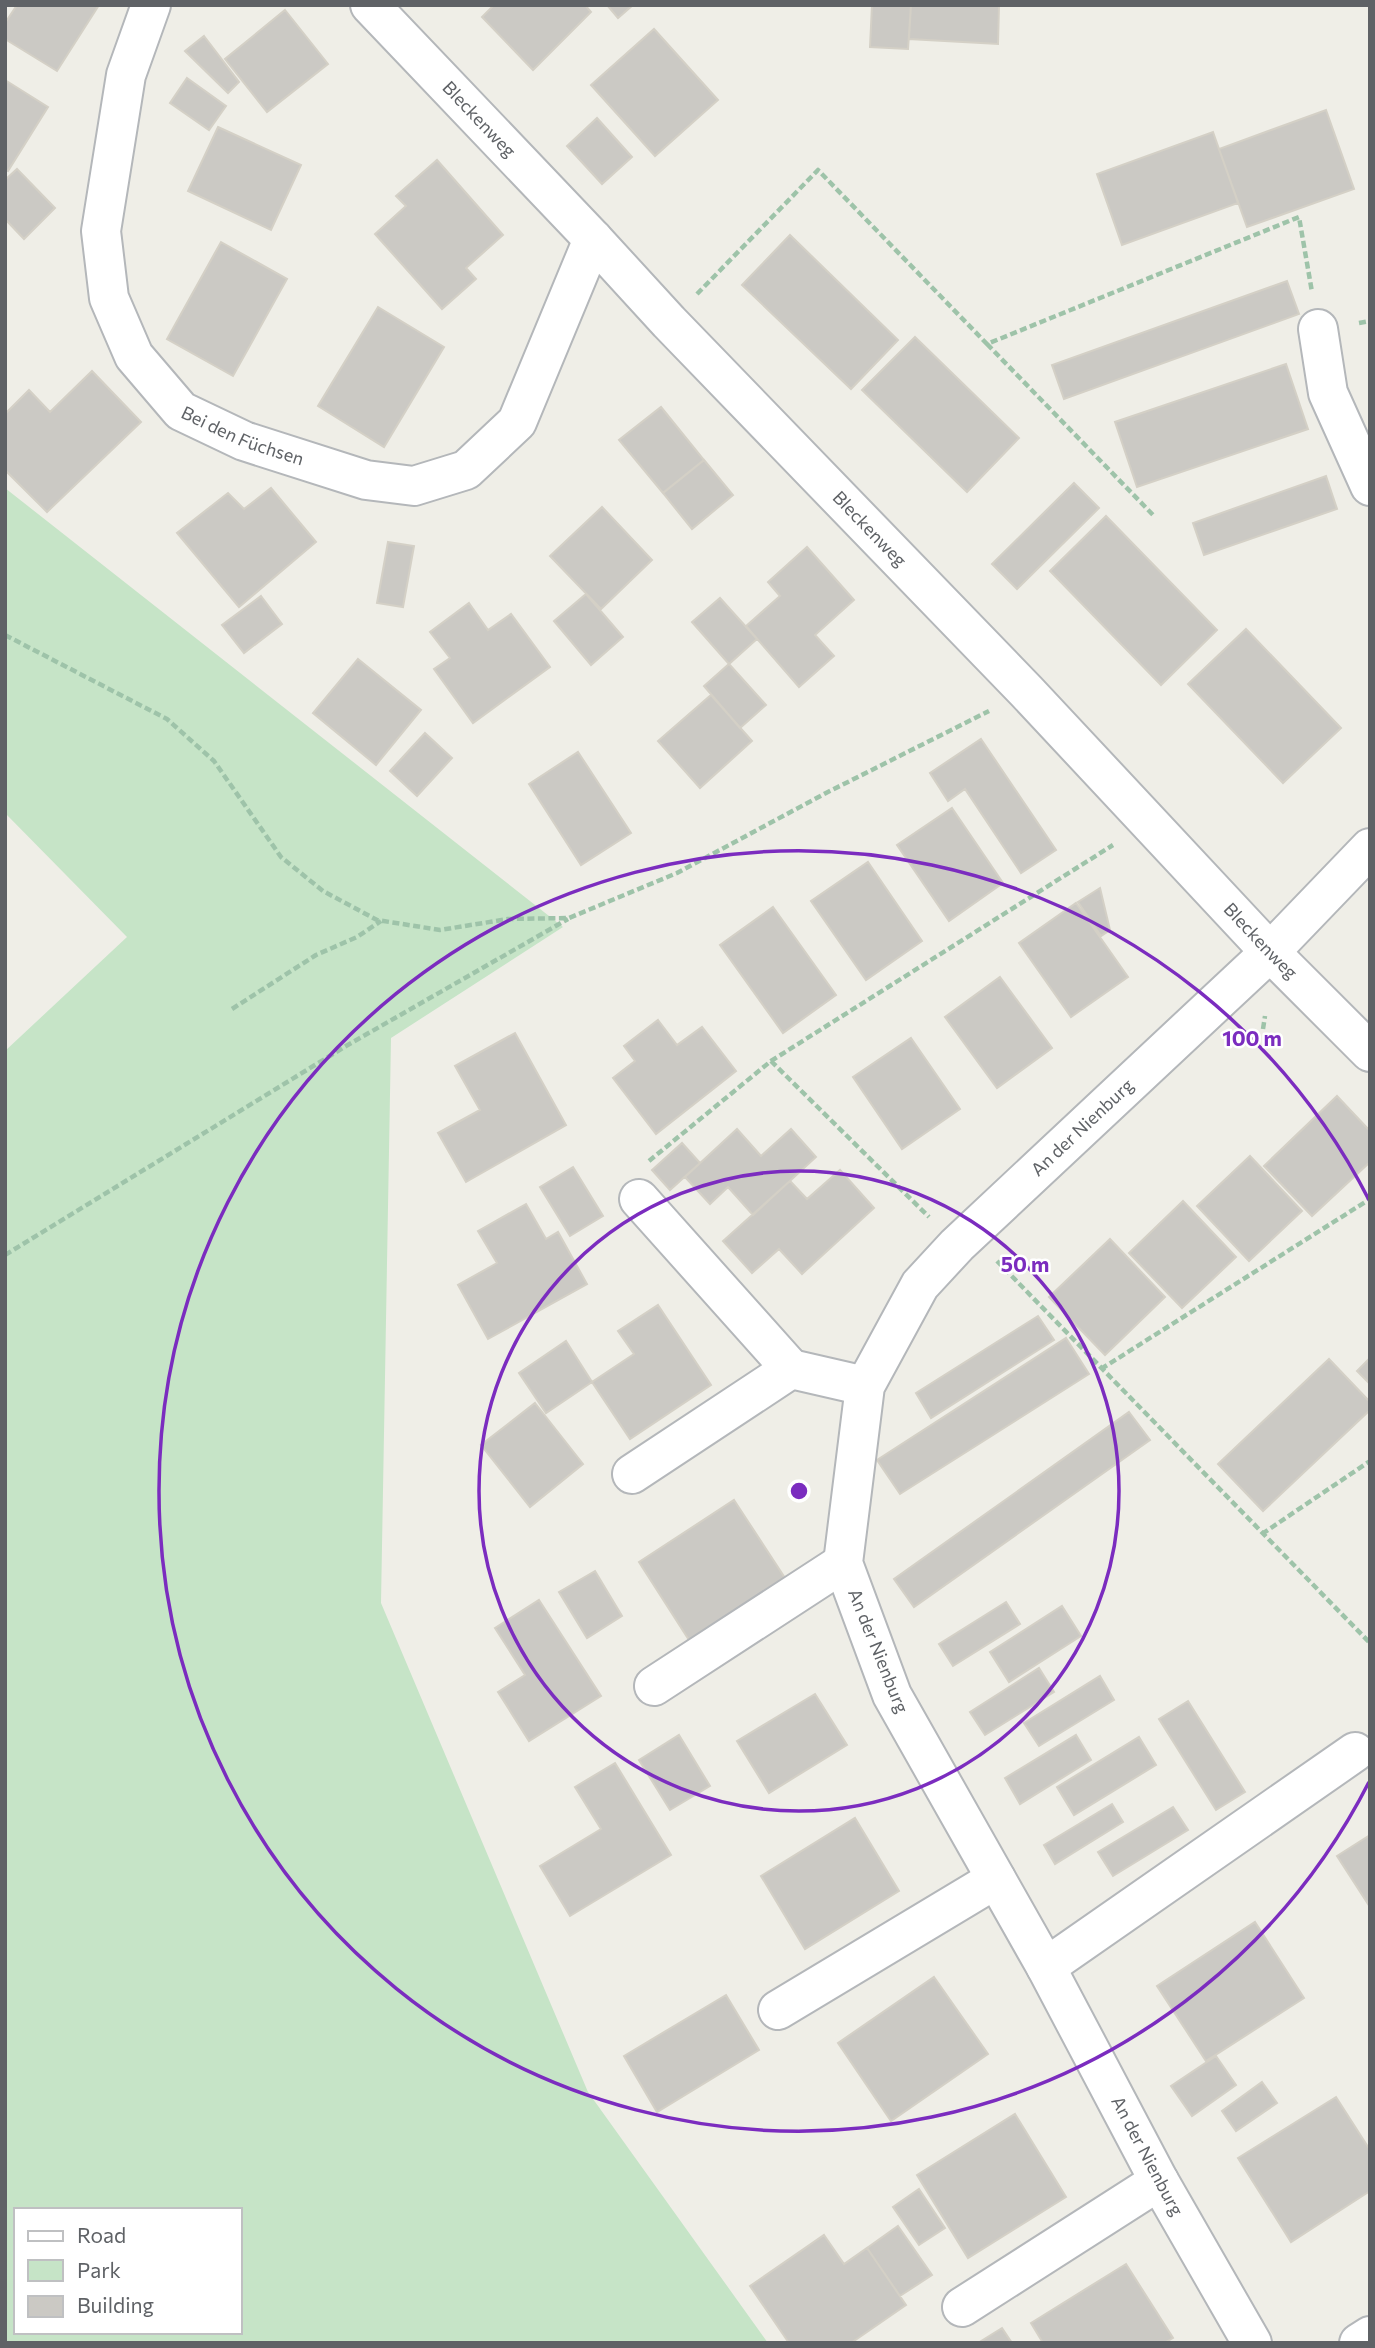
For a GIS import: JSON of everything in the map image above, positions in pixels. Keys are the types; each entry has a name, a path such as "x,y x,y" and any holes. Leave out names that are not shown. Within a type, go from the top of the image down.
{"street":[{"name":"Bei den Füchsen","path":"150,5 126,75 101,231 109,298 134,356 181,411 244,441 366,480 414,486 466,470 517,422 593,239"},
{"name":"Bleckenweg","path":"382,9 669,322 1027,692 1270,953 1370,1052"},
{"path":"1318,329 1328,393 1370,486"},
{"name":"An der Nienburg","path":"1252,2343 1159,2181 1046,1967 892,1695 843,1563 865,1386 920,1285 963,1238 1270,953 1370,848"},
{"path":"639,1199 791,1369 865,1386"},
{"path":"632,1475 791,1369"},
{"path":"654,1686 843,1563"},
{"path":"1046,1967 1355,1752"},
{"path":"778,2010 996,1879"},
{"path":"962,2306 1159,2181"},
{"path":"1359,2343 1370,2336"}],"path":[{"path":"669,322 818,170 1155,517"},
{"path":"987,344 1299,217 1318,329"},
{"path":"5,635 167,719 214,761 281,857 323,891 382,920 440,930 508,919 569,918"},
{"path":"5,1255 345,1046 569,918 677,873 826,793 1027,692"},
{"path":"639,1199 641,1168 771,1061 1149,822"},
{"path":"232,1009 316,955 357,937 382,920"},
{"path":"771,1061 1101,1369 1370,1643"},
{"path":"1101,1369 1370,1199"},
{"path":"1262,1534 1370,1461"}],"green space":[{"path":"5,488 563,927 391,1038 381,1603 588,2092 768,2343 5,2343 5,1051 127,937 5,813"}],"building":[{"path":"17,5 99,5 57,71 5,39 5,23"},
{"path":"494,5 585,5 591,12 533,70 482,17"},
{"path":"607,5 633,5 618,18"},
{"path":"872,5 911,5 908,49 870,47"},
{"path":"911,5 999,5 998,44 909,39"},
{"path":"285,10 328,64 267,112 225,59"},
{"path":"654,29 718,100 655,156 591,85"},
{"path":"204,36 239,82 228,93 185,51"},
{"path":"187,78 226,106 209,130 170,103"},
{"path":"5,80 48,107 8,171 5,170"},
{"path":"1326,110 1354,189 1247,227 1219,149"},
{"path":"597,118 632,157 602,184 567,146"},
{"path":"218,127 301,165 271,230 188,191"},
{"path":"1213,132 1238,203 1122,245 1097,174"},
{"path":"437,160 503,235 466,268 476,279 442,309 375,234 406,206 396,196"},
{"path":"17,169 55,208 24,239 5,219 5,180"},
{"path":"790,235 898,340 851,389 742,285"},
{"path":"221,242 287,279 233,376 167,339"},
{"path":"1287,281 1299,314 1064,399 1052,365"},
{"path":"378,307 444,347 384,447 318,406"},
{"path":"915,337 1019,438 967,492 862,390"},
{"path":"1286,364 1308,429 1137,487 1115,422"},
{"path":"92,371 141,422 47,512 5,470 5,414 29,390 50,412"},
{"path":"661,407 704,460 663,493 619,440"},
{"path":"704,460 733,495 692,529 663,493"},
{"path":"1326,476 1337,509 1204,555 1193,523"},
{"path":"1074,483 1099,508 1017,589 992,564"},
{"path":"271,488 316,542 239,607 177,533 228,493 244,509"},
{"path":"602,507 652,560 601,609 550,556"},
{"path":"1106,516 1217,630 1161,685 1050,571"},
{"path":"388,542 414,546 403,607 377,603"},
{"path":"807,547 854,600 815,635 834,656 799,687 746,626 780,596 768,582"},
{"path":"586,594 623,637 591,665 554,621"},
{"path":"261,596 282,624 244,653 222,625"},
{"path":"720,598 757,639 729,664 692,622"},
{"path":"469,603 488,630 511,614 550,667 473,723 434,669 450,658 430,632"},
{"path":"1246,629 1341,728 1283,783 1188,684"},
{"path":"358,659 421,710 376,765 313,713"},
{"path":"729,664 766,705 740,728 704,686"},
{"path":"711,695 752,741 700,788 658,741"},
{"path":"425,733 452,758 417,796 390,771"},
{"path":"981,739 1056,850 1021,873 965,789 948,801 930,773"},
{"path":"578,752 631,833 581,865 529,784"},
{"path":"952,808 1003,883 949,921 897,845"},
{"path":"868,862 922,941 866,980 811,901"},
{"path":"1100,888 1110,930 1101,936 1078,902"},
{"path":"1076,903 1128,977 1071,1017 1019,943"},
{"path":"773,907 836,995 783,1033 720,945"},
{"path":"1000,977 1052,1048 997,1088 945,1017"},
{"path":"658,1020 677,1045 702,1027 736,1071 656,1134 613,1078 635,1061 624,1046"},
{"path":"515,1033 566,1125 466,1182 438,1133 480,1110 455,1066"},
{"path":"911,1038 960,1109 902,1149 853,1077"},
{"path":"1337,1096 1370,1131 1370,1162 1312,1216 1264,1166"},
{"path":"737,1129 761,1156 791,1129 816,1157 753,1215 728,1187 710,1204 685,1177"},
{"path":"682,1143 700,1163 670,1190 652,1170"},
{"path":"1250,1156 1302,1211 1249,1261 1197,1206"},
{"path":"573,1167 603,1216 570,1236 540,1187"},
{"path":"840,1170 874,1208 802,1274 779,1249 752,1273 723,1241 790,1181 807,1199"},
{"path":"1183,1201 1236,1257 1182,1308 1129,1253"},
{"path":"526,1204 546,1239 558,1232 587,1284 488,1339 458,1285 497,1263 478,1231"},
{"path":"1110,1239 1165,1297 1105,1355 1049,1297"},
{"path":"658,1305 711,1385 630,1439 592,1382 634,1354 618,1331"},
{"path":"1038,1316 1054,1340 931,1418 916,1393"},
{"path":"1066,1338 1089,1374 900,1494 877,1460"},
{"path":"566,1341 592,1382 546,1413 519,1373"},
{"path":"1370,1358 1370,1384 1357,1371"},
{"path":"1329,1359 1370,1402 1370,1410 1263,1511 1218,1464"},
{"path":"535,1403 583,1464 530,1507 481,1445"},
{"path":"1129,1412 1150,1440 914,1607 894,1579"},
{"path":"734,1500 785,1578 689,1640 639,1562"},
{"path":"595,1571 622,1616 587,1638 559,1592"},
{"path":"539,1600 601,1696 529,1741 498,1692 525,1675 495,1628"},
{"path":"1006,1602 1020,1624 953,1666 939,1644"},
{"path":"1062,1606 1081,1636 1009,1682 990,1652"},
{"path":"1039,1668 1054,1692 985,1735 970,1712"},
{"path":"1100,1676 1114,1700 1039,1746 1024,1723"},
{"path":"815,1694 847,1745 769,1793 737,1741"},
{"path":"1188,1701 1245,1792 1216,1810 1159,1719"},
{"path":"679,1735 710,1786 670,1810 639,1760"},
{"path":"1076,1735 1091,1760 1020,1804 1005,1778"},
{"path":"1139,1737 1156,1765 1074,1815 1057,1787"},
{"path":"615,1763 671,1855 570,1916 540,1866 601,1829 575,1787"},
{"path":"1112,1804 1123,1822 1055,1864 1044,1845"},
{"path":"1173,1807 1188,1830 1113,1876 1098,1852"},
{"path":"855,1818 899,1891 805,1949 761,1876"},
{"path":"1370,1835 1370,1907 1337,1856"},
{"path":"1255,1922 1304,1998 1206,2061 1157,1986"},
{"path":"934,1977 988,2054 891,2121 838,2043"},
{"path":"726,1995 759,2050 657,2112 624,2056"},
{"path":"1216,2056 1236,2085 1192,2116 1171,2086"},
{"path":"1262,2082 1277,2103 1236,2131 1222,2111"},
{"path":"1336,2097 1370,2150 1370,2191 1291,2242 1238,2158"},
{"path":"1015,2114 1066,2197 968,2258 917,2175"},
{"path":"919,2189 945,2228 919,2245 893,2207"},
{"path":"898,2226 932,2275 900,2296 867,2248"},
{"path":"824,2235 844,2264 867,2248 906,2305 851,2343 789,2343 750,2286"},
{"path":"1126,2264 1173,2338 1164,2343 1043,2343 1031,2323"},
{"path":"1002,2328 1012,2343 978,2343"}]}
